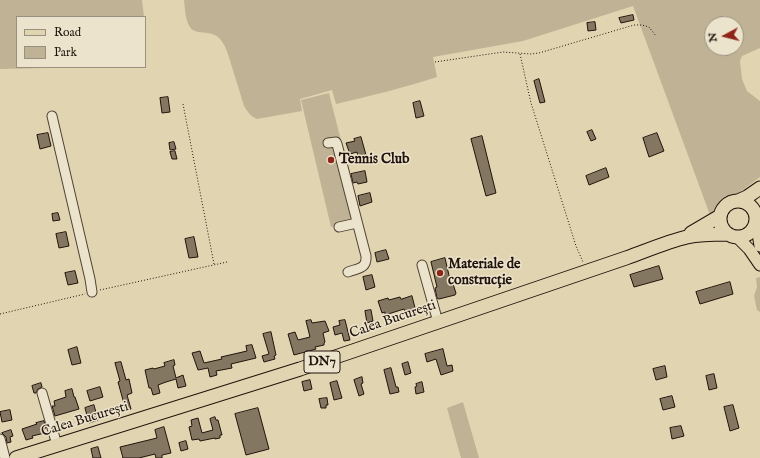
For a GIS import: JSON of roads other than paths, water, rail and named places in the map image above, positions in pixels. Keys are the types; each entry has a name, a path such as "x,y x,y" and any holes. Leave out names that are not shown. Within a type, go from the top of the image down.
{"highway":[{"name":"DN7","path":"738,201 760,188"},
{"path":"738,201 747,204 757,214"},
{"name":"Calea București","path":"687,237 720,216 725,207 738,201"},
{"name":"Calea București","path":"16,458 260,382 687,237 708,234 742,237 752,231 757,214"},
{"path":"720,216 721,226 732,236"}],"main road":[{"path":"757,214 760,246"},
{"path":"732,236 749,249 760,265"}],"street":[{"path":"52,116 92,292"},
{"path":"328,143 334,141 338,144 366,256 364,267 348,272"},
{"path":"339,228 357,223"},
{"path":"422,265 438,322"},
{"path":"42,393 57,445"},
{"path":"0,439 5,458"}],"place":[{"name":"Tennis Club","path":"331,160"},
{"name":"Materiale de construcție","path":"440,273"}]}
